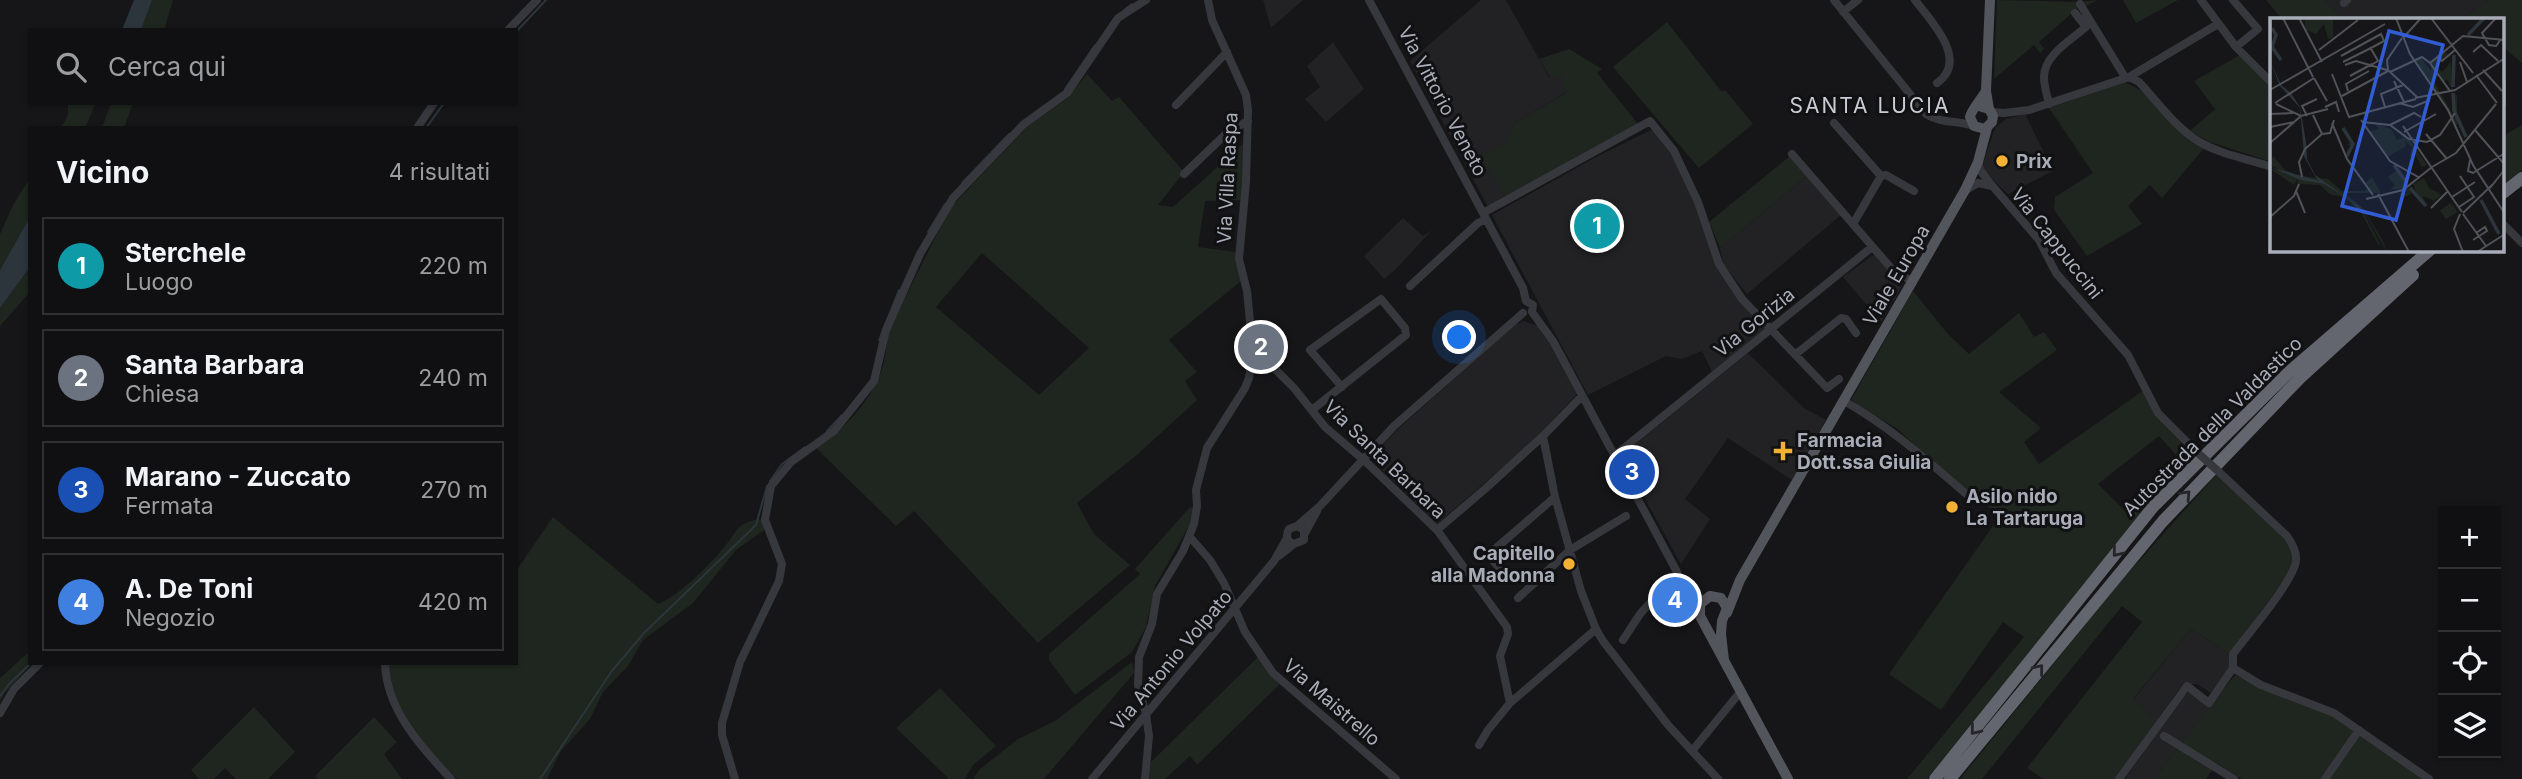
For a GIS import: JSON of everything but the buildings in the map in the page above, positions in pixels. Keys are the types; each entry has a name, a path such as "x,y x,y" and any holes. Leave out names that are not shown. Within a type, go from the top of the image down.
{"highway":[{"path":"2504,192 2522,178"},
{"path":"2504,202 2522,188"},
{"name":"Autostrada della Valdastico","path":"1936,779 2153,507 2290,371 2428,252"},
{"name":"Autostrada della Valdastico","path":"1950,779 2118,573 2191,490 2300,378 2376,306 2440,252"}],"main road":[{"name":"Viale Europa","path":"1725,617 1740,580 1965,190 1976,166 1986,91 1990,0"},
{"name":"Viale Europa","path":"1713,596 1740,580"},
{"path":"1724,660 1721,647 1724,601 1713,596 1700,604 1700,616 1788,779"},
{"path":"1700,616 1712,624 1725,617"}],"street":[{"path":"510,28 537,0"},
{"path":"735,779 722,735 722,723 740,662 779,581 782,565 765,520 771,486 791,462 834,431 874,381 886,330 920,254 953,198 1024,124 1067,93 1118,18 1146,0"},
{"name":"Via Villa Raspa","path":"1145,779 1149,736 1138,685 1139,657 1152,624 1157,594 1190,537 1197,506 1196,490 1200,468 1207,448 1250,378 1253,352 1247,291 1239,260 1248,121 1246,95 1212,20 1208,0"},
{"name":"Via Vittorio Veneto","path":"1369,0 1523,288 1526,301 1521,305 1528,313"},
{"path":"1834,0 1926,114 1935,120 1946,122 2029,110 2127,77 2218,24"},
{"path":"1843,12 1858,0"},
{"path":"1915,0 1943,35 1948,51 1946,71 1937,83"},
{"path":"2201,0 2236,47 2270,81"},
{"path":"2233,0 2258,29 2236,47"},
{"path":"2080,4 2127,77 2138,82 2197,141 2270,166"},
{"path":"2049,104 2044,78 2045,67 2049,59 2086,27 2075,13"},
{"path":"1176,105 1227,52"},
{"path":"418,126 433,105"},
{"path":"1960,121 1983,117"},
{"path":"1184,174 1229,131 1248,121"},
{"path":"1409,286 1485,216 1650,121 1674,151 1685,172 1719,264 1742,299 1827,388 1839,379"},
{"path":"1834,123 1881,176"},
{"path":"1793,155 1898,275 1913,280"},
{"name":"Via Cappuccini","path":"1976,166 1976,181 1992,186"},
{"name":"Via Cappuccini","path":"1976,166 2039,240 2061,279 2128,355 2158,413 2292,543 2296,560 2291,575 2233,654 2233,668"},
{"path":"1881,176 1886,175 1914,191"},
{"path":"1853,224 1881,176"},
{"name":"Via Cappuccini","path":"1965,190 1973,184 1981,183"},
{"path":"2504,225 2522,243"},
{"name":"Via Gorizia","path":"1614,456 1872,247"},
{"path":"1311,410 1342,387 1407,334 1398,318 1381,299 1310,351 1342,387"},
{"path":"1320,506 1301,542 1291,541 1289,529 1297,526 1320,506 1394,426 1528,313 1544,327 1700,616"},
{"path":"1797,354 1841,318 1846,319 1856,333"},
{"name":"Via Santa Barbara","path":"1253,352 1260,354 1294,388 1325,427 1437,530 1507,627 1508,634 1500,656 1510,703"},
{"path":"1437,530 1543,436 1582,396"},
{"path":"1844,401 1871,416 1907,443 1972,499"},
{"path":"1543,436 1550,479 1581,591 1602,641 1660,714 1718,779"},
{"path":"1501,570 1488,555 1555,497"},
{"path":"1518,598 1570,550 1626,516"},
{"path":"1297,526 1305,533"},
{"name":"Via Maistrello","path":"1190,537 1224,583 1245,632 1273,673 1396,779"},
{"name":"Via Antonio Volpato","path":"1092,779 1291,541"},
{"path":"1683,584 1695,594 1713,596"},
{"path":"1623,640 1640,614 1660,592 1683,584"},
{"path":"1479,745 1510,703 1596,629"},
{"path":"0,713 14,689 38,665"},
{"path":"385,665 390,696 400,715 451,779"},
{"path":"2119,779 2187,686 2209,704 2233,668 2261,685 2334,713 2429,779"},
{"path":"1692,751 1741,691"},
{"path":"2325,779 2360,730"},
{"path":"2164,736 2234,779"}],"shaded area":[{"path":"134,0 152,0 142,28 123,28"},
{"path":"152,0 173,0 165,28 142,28"},
{"path":"1263,0 1303,0 1271,28"},
{"path":"1481,0 1506,0 1549,77 1561,74 1568,91 1514,124 1507,143 1506,197 1488,207 1410,61"},
{"path":"1997,0 2097,0 2085,7 2079,7 2039,42 2044,49 2040,53 2034,45 1994,79"},
{"path":"2123,0 2178,0 2136,23"},
{"path":"2266,0 2325,0 2343,18 2281,18"},
{"path":"2325,0 2489,0 2463,18 2343,18"},
{"path":"2489,0 2522,0 2522,63 2504,48 2504,18 2463,18"},
{"path":"1667,22 1722,92 1725,90 1753,124 1699,168 1613,67"},
{"path":"1333,42 1364,89 1326,122 1305,99 1320,87 1307,66"},
{"path":"1569,49 1602,69 1597,73 1639,125 1506,197 1480,155 1506,143 1514,124 1567,92 1561,75 1550,77 1539,59"},
{"path":"2240,55 2270,84 2270,161 2210,142 2190,131 2215,109 2194,81"},
{"path":"1087,74 1112,101 1119,97 1184,172 1158,205 1173,207 1244,143 1241,200 1205,201 1198,247 1235,252 1241,281 1169,340 1197,372 1185,381 1197,400 1138,454 1077,503 1094,534 1130,565 1038,643 914,511 896,526 816,448 846,424 871,392 882,369 891,326 950,208 1028,126 1066,99","holes":["982,253 1089,348 1039,395 936,307"]},
{"path":"2125,82 2144,92 2204,148 2162,198 2150,185 2128,206 2142,224 2087,256 2054,210 2055,197 2093,173 2049,108"},
{"path":"68,105 95,105 86,126 62,126 68,115"},
{"path":"110,105 132,105 125,126 103,126"},
{"path":"2025,114 2053,171 2008,194 1981,169 1995,128 2006,119"},
{"path":"2522,125 2522,170 2504,184 2504,135"},
{"path":"1655,128 1675,155 1718,261 1767,328 1712,372 1702,351 1682,359 1666,356 1588,395 1492,215 1598,156"},
{"path":"1790,156 1807,176 1720,248 1709,222"},
{"path":"1807,176 1841,215 1747,294 1723,264 1720,248"},
{"path":"28,181 28,221 0,270 0,234"},
{"path":"1403,218 1423,236 1432,230 1384,279 1364,256"},
{"path":"28,221 28,270 0,308 0,270"},
{"path":"1876,253 1904,283 1881,322 1843,277"},
{"path":"28,270 28,294 0,326 0,308"},
{"path":"1913,291 1947,333 1969,354 2019,313 2034,337 2044,332 2057,350 1999,392 2041,428 2024,442 2039,464 2144,390 2199,456 2119,544 1927,779 1907,779 2024,637 2003,622 1941,710 1889,674 2000,516 1932,462 1899,430 1851,400","holes":["2159,436 2176,455 2128,514 2098,484"]},
{"path":"1524,321 1541,327 1577,394 1532,442 1437,524 1370,458 1397,430 1501,337"},
{"path":"1748,353 1804,408 1826,420 1792,480 1728,438 1685,499 1710,519 1681,564 1621,456"},
{"path":"2218,473 2289,542 2294,557 2289,573 2230,654 2191,629 2133,699 2156,722 2115,779 2043,779 2027,768 2142,622 2122,606 1982,779 1960,779 2114,589"},
{"path":"1190,507 1193,508 1190,524 1155,586 1146,627 1132,652 1075,695 1049,660 1049,654 1140,574 1135,569"},
{"path":"553,517 658,604 700,573 741,526 762,519 764,530 736,550 693,603 643,640 628,666 603,692 590,719 561,751 547,779 458,779 422,742 402,711 395,695 388,665 518,665 518,568"},
{"path":"2191,629 2230,654 2229,669 2211,693 2197,684 2185,685 2179,689 2156,722 2133,700"},
{"path":"28,653 28,665 30,665 0,701 0,678"},
{"path":"1258,657 1281,683 1197,765 1190,756 1165,779 1149,779 1151,762"},
{"path":"1132,662 1134,673 1044,779 973,779 979,770 1018,739 1055,721"},
{"path":"2235,675 2331,714 2428,779 2242,779 2217,763 2206,779 2154,779"},
{"path":"940,688 996,746 973,765 965,779 949,779 896,728"},
{"path":"2189,692 2213,701 2218,698 2154,779 2125,779 2179,701"},
{"path":"254,707 295,752 268,779 236,779 225,768 214,779 199,779 191,770"},
{"path":"374,717 397,742 384,754 402,779 318,779 315,776"}],"waterway":[{"path":"518,30 546,0"},
{"path":"1124,10 1132,4"},
{"path":"1065,89 1095,45"},
{"path":"427,126 443,105"},
{"path":"962,183 1009,134"},
{"path":"928,232 945,204"},
{"path":"879,340 899,290"},
{"path":"827,431 842,415"},
{"path":"770,481 782,464 805,447"},
{"path":"540,779 611,672 644,633 756,525 767,486"},
{"path":"0,696 29,665"}],"place":[{"name":"Prix","path":"2002,161"},
{"name":"Sterchele","path":"1597,226"},
{"name":"Santa Barbara","path":"1261,347"},
{"name":"Farmacia Dott.ssa Giulia","path":"1783,451"},
{"name":"Marano - Zuccato","path":"1632,472"},
{"name":"Asilo nido La Tartaruga","path":"1952,507"},
{"name":"Capitello alla Madonna","path":"1569,564"},
{"name":"A. De Toni","path":"1675,600"}],"district":[{"name":"SANTA LUCIA","path":"1870,106"}]}
